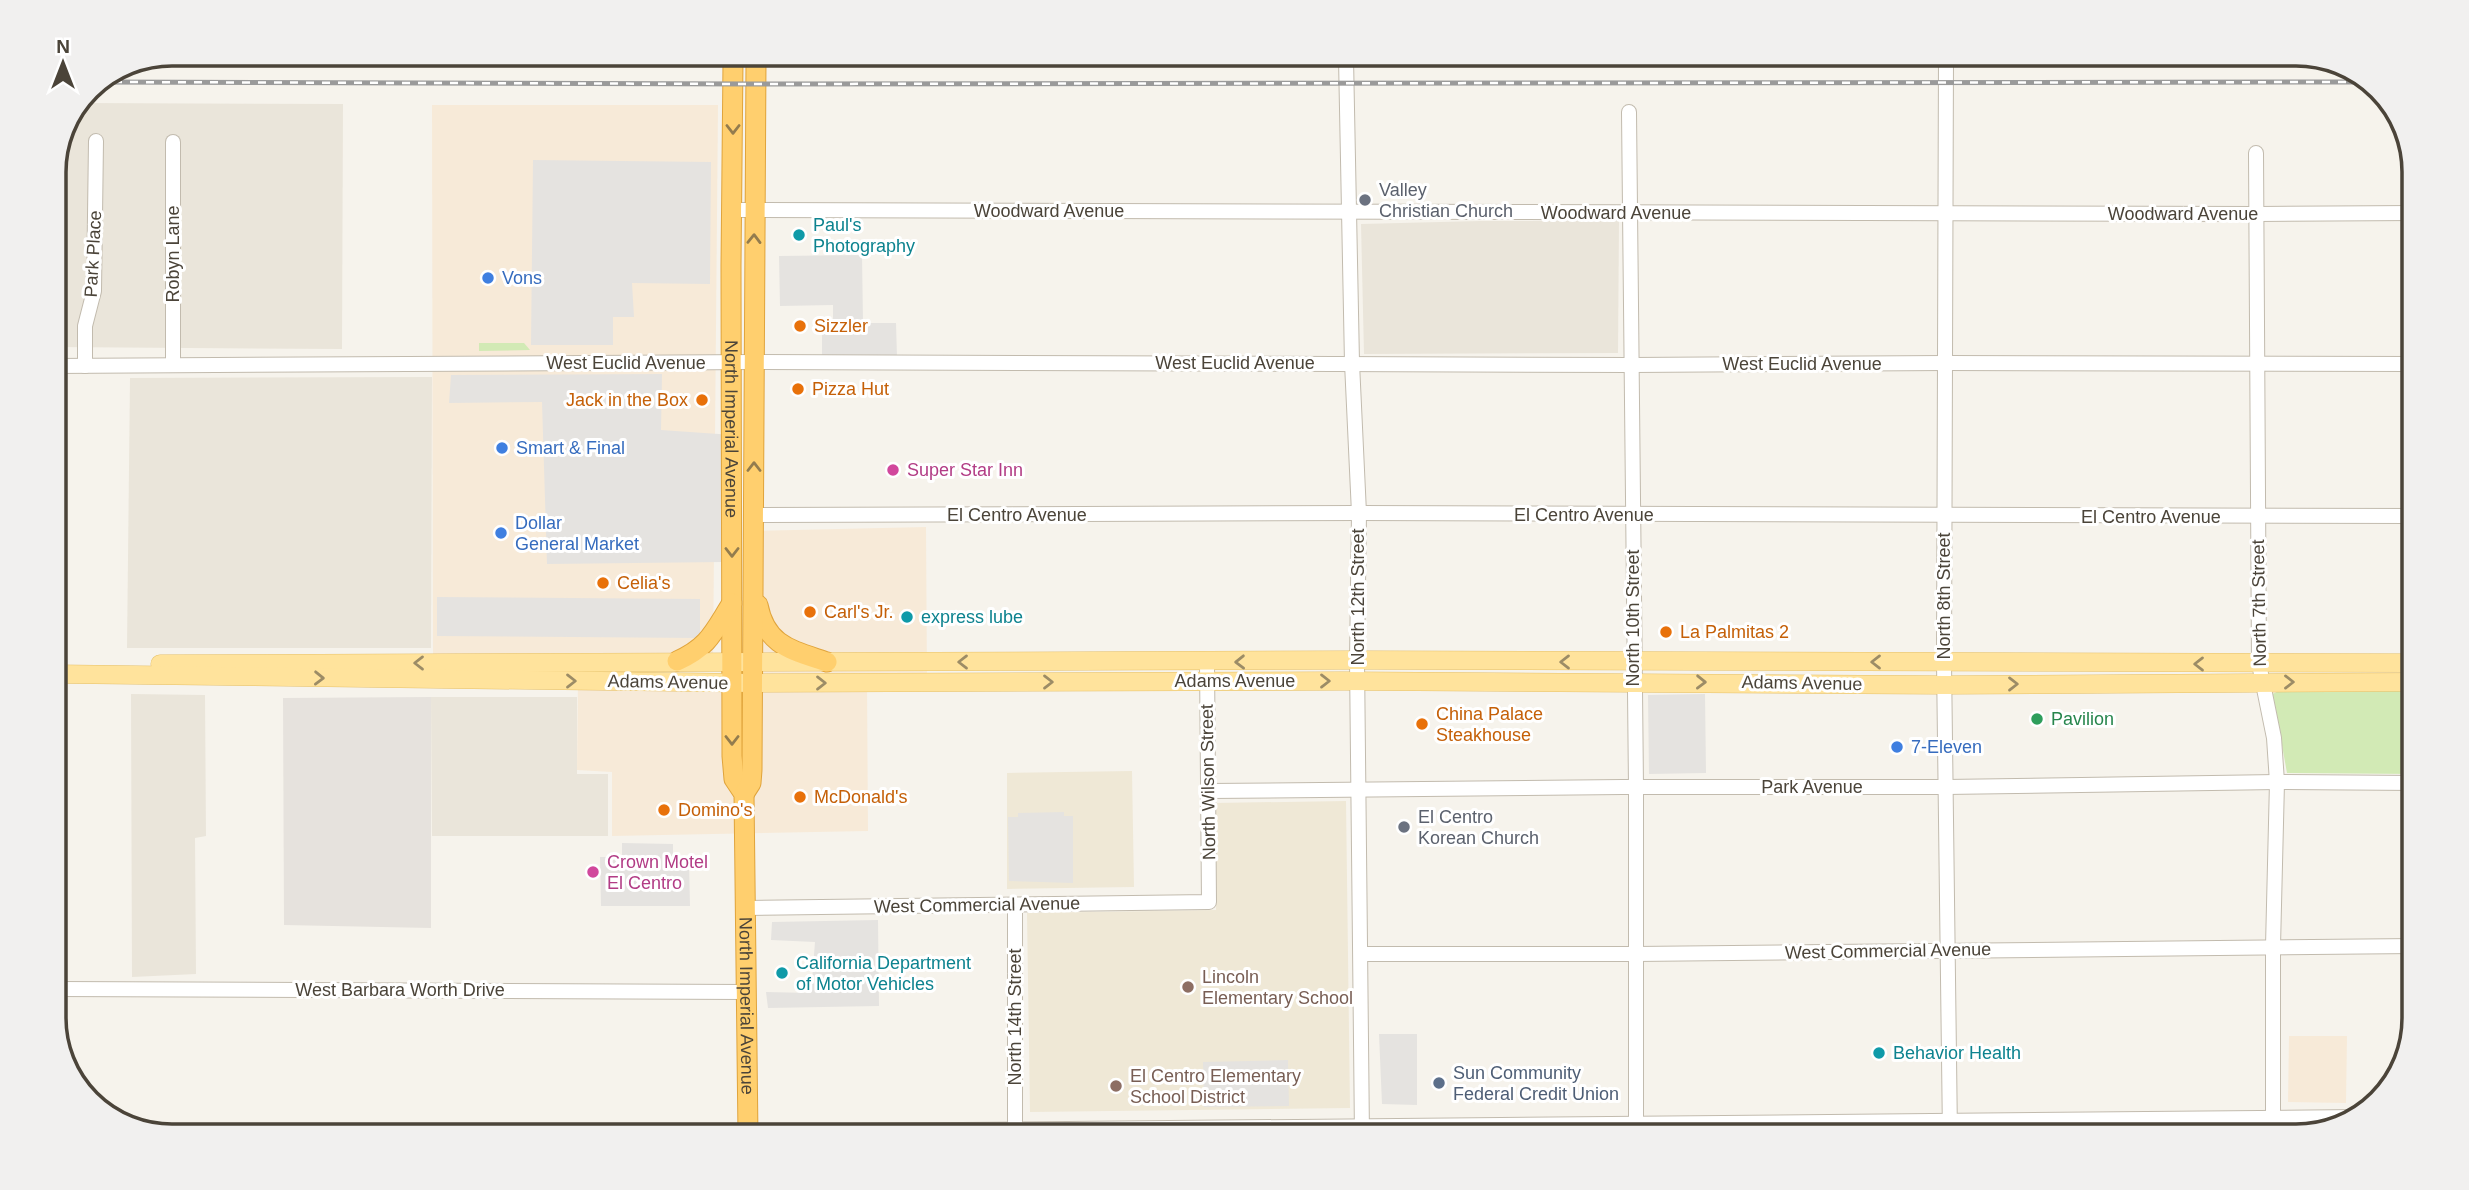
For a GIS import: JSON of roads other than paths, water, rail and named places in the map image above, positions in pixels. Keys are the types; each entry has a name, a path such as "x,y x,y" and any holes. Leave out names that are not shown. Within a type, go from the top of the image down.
{"highway":[{"name":"North Imperial Avenue","path":"733,66 732,683 734,779 744,794"},
{"name":"North Imperial Avenue","path":"748,1124 744,794 751,783 756,66"},
{"path":"754,559 760,617 768,632 777,642 789,649 827,662"},
{"path":"677,661 693,654 706,643 733,602"}],"main road":[{"name":"Adams Avenue","path":"67,673 128,669 447,671 558,662 677,661 1944,662 2261,673 2402,681"},
{"path":"467,680 475,673 489,671 545,670 558,662"},
{"name":"Adams Avenue","path":"67,664 128,669"},
{"name":"Adams Avenue","path":"447,671 467,680 732,683 1358,681 1945,685 2261,673 2402,664"}],"street":[{"name":"North 12th Street","path":"1346,66 1352,363 1359,513 1357,660 1362,1124"},
{"name":"North 8th Street","path":"1946,66 1944,662 1949,1124"},
{"name":"North 10th Street","path":"1629,112 1636,787 1636,1123"},
{"name":"Park Place","path":"85,366 85,326 94,291 96,141"},
{"name":"Robyn Lane","path":"173,142 173,365"},
{"name":"North 7th Street","path":"2256,153 2261,673 2274,738 2277,782 2273,1124"},
{"name":"Woodward Avenue","path":"733,210 2402,213"},
{"name":"West Euclid Avenue","path":"67,366 754,362 2402,364"},
{"name":"El Centro Avenue","path":"754,515 1359,513 2402,516"},
{"name":"North Wilson Street","path":"1207,662 1209,902"},
{"name":"Park Avenue","path":"1209,791 2402,783"},
{"name":"West Commercial Avenue","path":"745,908 1209,902"},
{"name":"North 14th Street","path":"1015,905 1015,1124"},
{"name":"West Commercial Avenue","path":"1361,954 1636,954 2402,946"},
{"name":"West Barbara Worth Drive","path":"67,989 746,992"},
{"path":"1619,1124 2333,1117"}],"railway":[{"path":"118,82 2352,82"}],"place":[{"name":"Valley Christian Church","path":"1365,200"},
{"name":"Paul's Photography","path":"799,235"},
{"name":"Vons","path":"488,278"},
{"name":"Sizzler","path":"800,326"},
{"name":"Pizza Hut","path":"798,389"},
{"name":"Jack in the Box","path":"702,400"},
{"name":"Smart & Final","path":"502,448"},
{"name":"Super Star Inn","path":"893,470"},
{"name":"Dollar General Market","path":"501,533"},
{"name":"Celia's","path":"603,583"},
{"name":"Carl's Jr.","path":"810,612"},
{"name":"express lube","path":"907,617"},
{"name":"La Palmitas 2","path":"1666,632"},
{"name":"Pavilion","path":"2037,719"},
{"name":"China Palace Steakhouse","path":"1422,724"},
{"name":"7-Eleven","path":"1897,747"},
{"name":"McDonald's","path":"800,797"},
{"name":"Domino's","path":"664,810"},
{"name":"El Centro Korean Church","path":"1404,827"},
{"name":"Crown Motel El Centro","path":"593,872"},
{"name":"California Department of Motor Vehicles","path":"782,973"},
{"name":"Lincoln Elementary School","path":"1188,987"},
{"name":"Behavior Health","path":"1879,1053"},
{"name":"Sun Community Federal Credit Union","path":"1439,1083"},
{"name":"El Centro Elementary School District","path":"1116,1086"}]}
